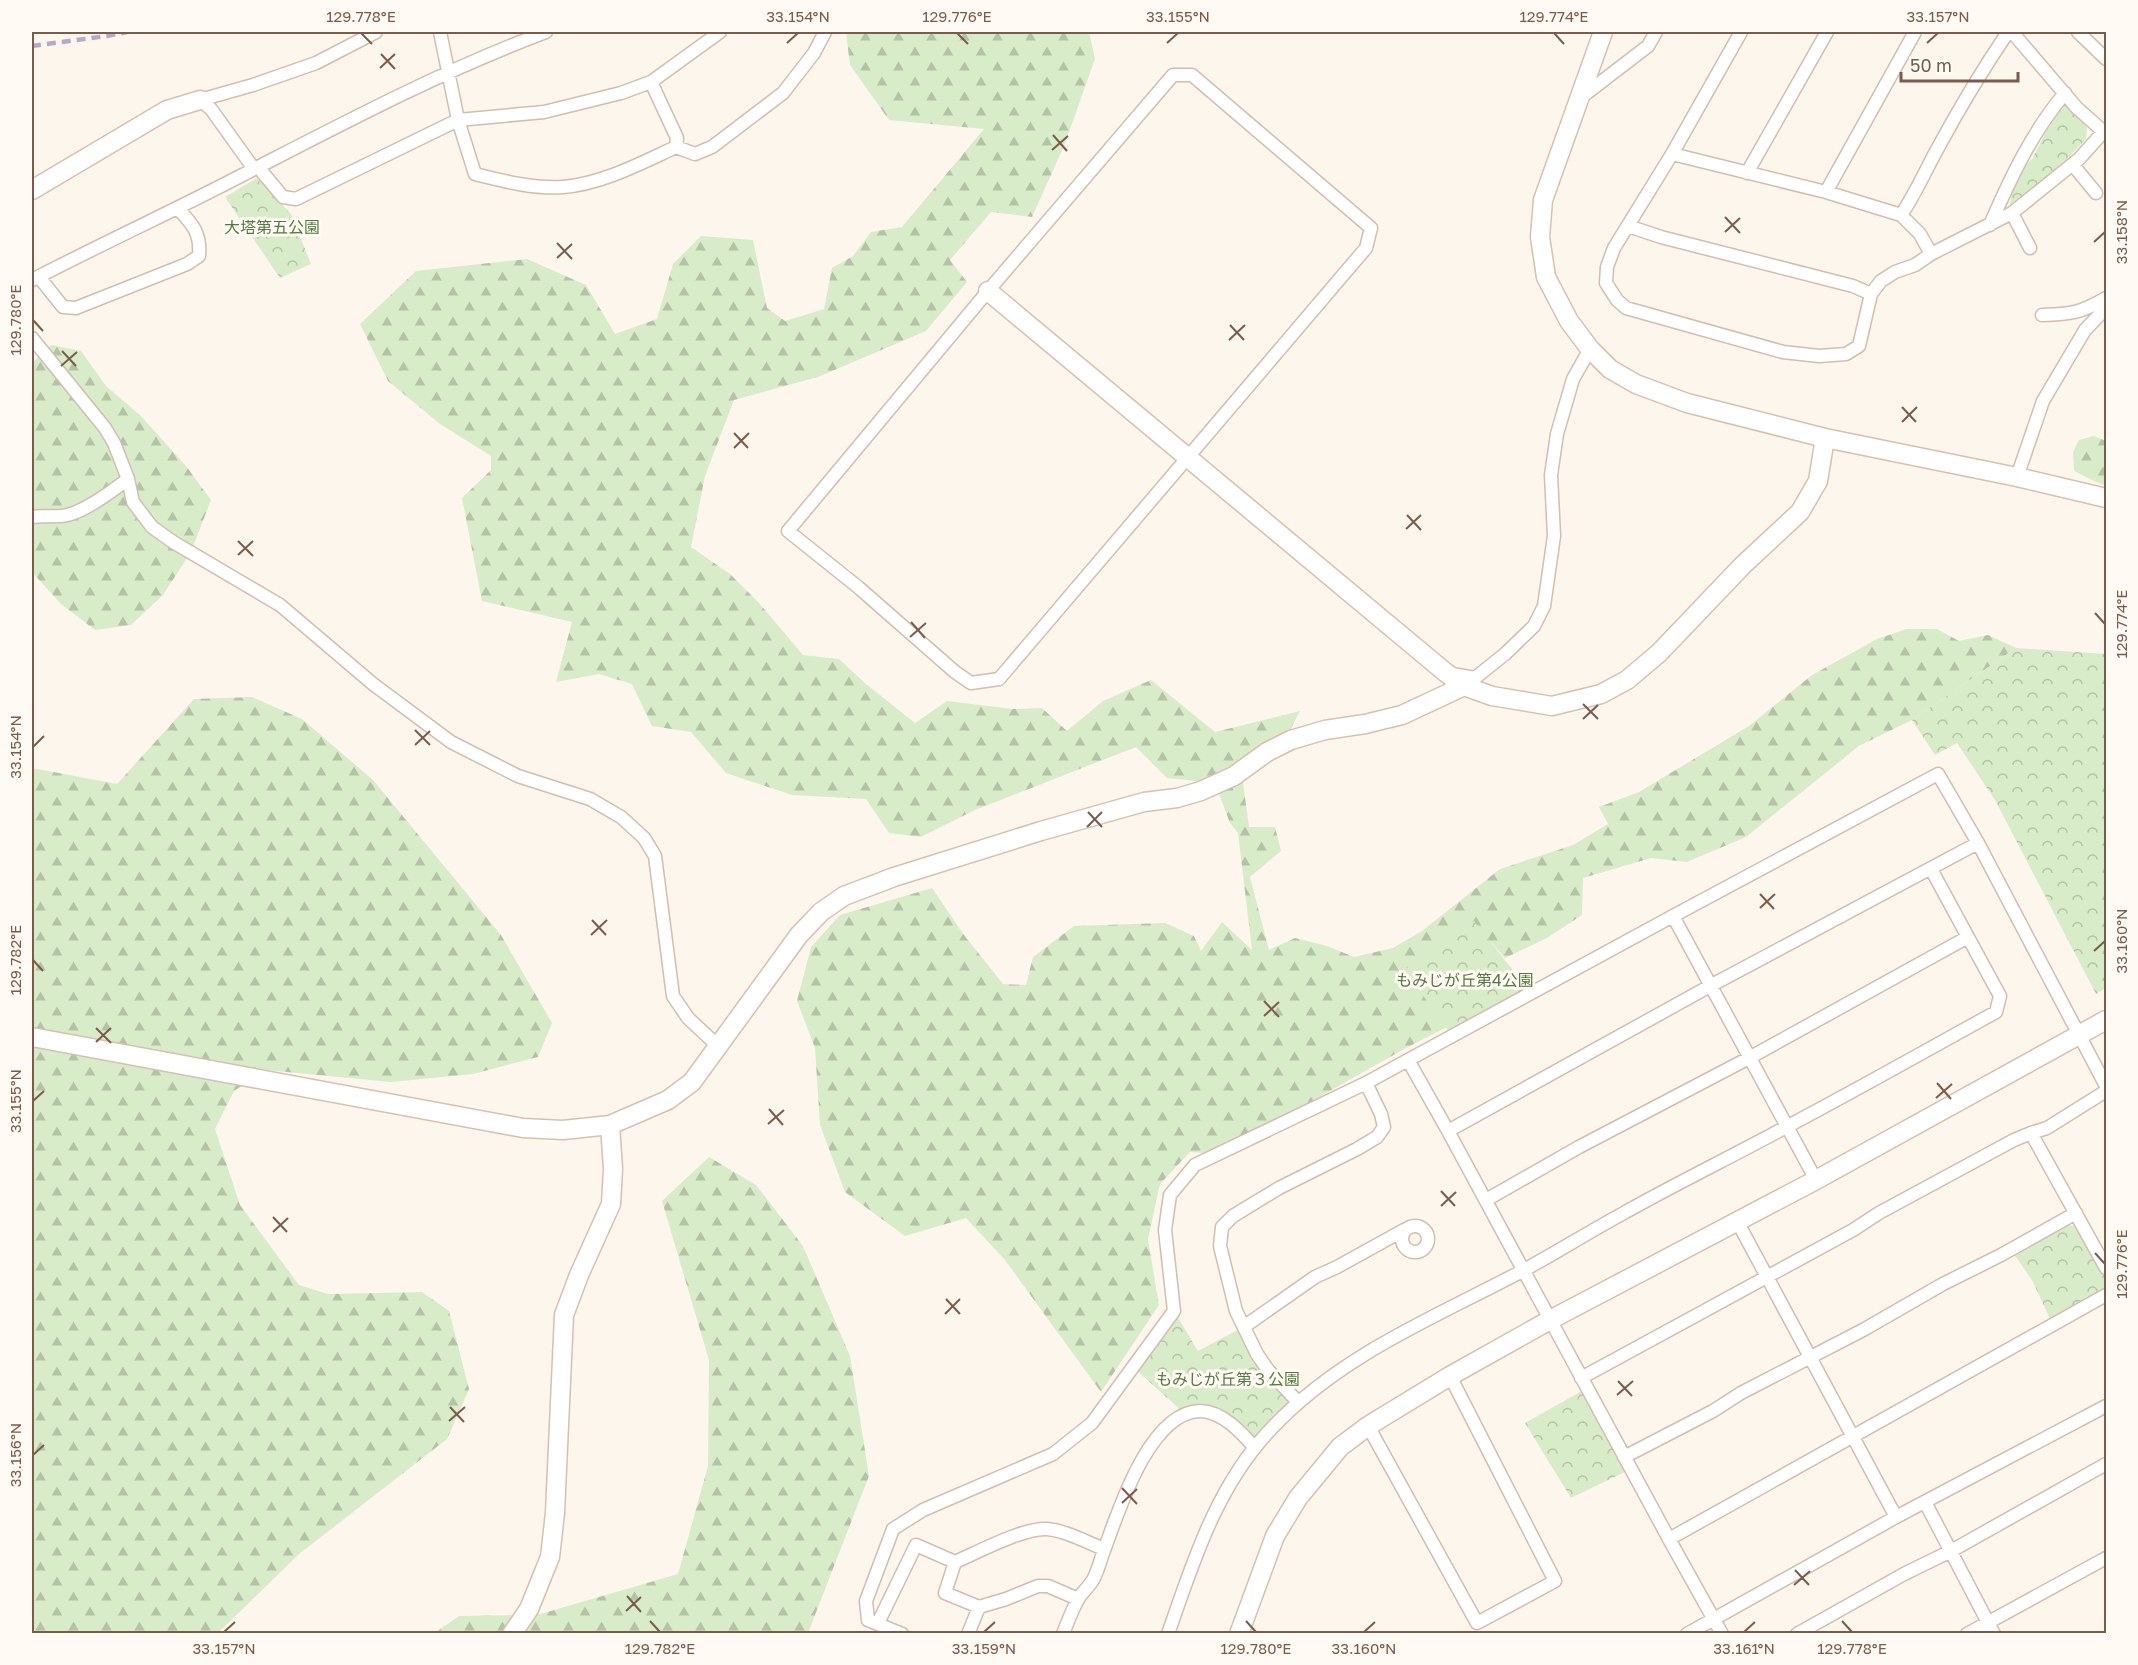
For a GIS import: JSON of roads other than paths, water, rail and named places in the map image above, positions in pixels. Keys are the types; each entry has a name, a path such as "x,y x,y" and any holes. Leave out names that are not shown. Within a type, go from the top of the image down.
{"street":[{"path":"32,190 167,110 254,85 316,63 376,32"},
{"path":"440,32 458,120 475,174 506,182 563,187 596,180 638,165 676,147 695,154 712,147 783,93 814,53 825,32"},
{"path":"178,209 190,220 201,242 200,256 188,264 76,308 63,307 35,279 89,250 178,209 392,99 491,52 546,32"},
{"path":"200,100 211,109 256,168 283,197 296,199 458,120 544,112 621,93 651,82 720,32"},
{"path":"1603,32 1543,200 1540,237 1546,277 1569,321 1590,349 1611,369 1636,384 1687,403 1825,438 2017,477 2106,498"},
{"path":"1577,100 1648,46 1656,32"},
{"path":"1741,32 1672,154 1614,248 1607,267 1606,283 1617,300 1626,308 1783,352 1819,357 1846,354 1859,346 1871,294 1881,281 2012,213 2073,165 2105,130 2077,108 2010,32 1979,73 1916,192 1901,215"},
{"path":"1747,173 1827,32"},
{"path":"1826,192 1915,32"},
{"path":"2078,32 2106,58"},
{"path":"1173,75 1192,75 1371,228 1366,248 1187,457 999,679 971,683 955,672 850,580 788,531 988,291 1173,75"},
{"path":"651,82 677,138 676,147"},
{"path":"1990,225 2010,179 2048,112 2065,93"},
{"path":"1672,154 1826,192 1901,215 1920,234 1931,254"},
{"path":"2073,165 2096,193"},
{"path":"2012,213 2030,248"},
{"path":"1628,226 1661,237 1853,286 1871,294"},
{"path":"988,291 1445,672 1464,686 1492,696 1552,706 1601,694 1627,680 1659,652 1743,566 1800,512 1818,482 1825,438"},
{"path":"2042,315 2071,314 2087,309 2106,298"},
{"path":"2017,477 2043,401 2085,330 2106,308"},
{"path":"32,338 105,428 114,443 134,502 153,527 173,542 280,605 373,684 451,742 518,776 590,799 621,817 644,838 655,856 672,996 688,1018 718,1046"},
{"path":"1445,672 1475,678 1505,654 1534,626 1544,606 1554,536 1551,475 1557,434 1573,379 1590,349"},
{"path":"32,517 63,516 72,513 102,499 128,479"},
{"path":"32,1037 523,1128 563,1130 610,1125 646,1111 692,1082 799,935 821,912 844,896 894,877 1041,831 1144,802 1177,798 1201,791 1234,776 1291,740 1325,730 1402,715 1464,686"},
{"path":"902,1634 868,1620 866,1601 893,1529 923,1510 1053,1454 1092,1423 1174,1311 1165,1230 1166,1218 1170,1195 1195,1165 1366,1083 1672,915 1938,774 1978,843 2106,1086"},
{"path":"1448,1131 1710,986 1978,843"},
{"path":"1168,1634 1196,1553 1220,1503 1256,1448 1269,1431 1298,1402 1344,1366 1407,1329 1523,1270 1996,1012 2000,996 1931,869"},
{"path":"1672,915 1816,1180"},
{"path":"1486,1200 1579,1146 1749,1058 1968,937"},
{"path":"1239,1634 1275,1536 1298,1498 1340,1447 1368,1426 1450,1376 1502,1349 1550,1320 1816,1180 2106,1020"},
{"path":"1408,1060 1722,1634"},
{"path":"1298,1402 1257,1354 1236,1311 1220,1246 1222,1227 1233,1216 1279,1188 1377,1137 1384,1127 1381,1114 1366,1083"},
{"path":"1581,1377 2014,1140 2047,1128 2106,1091"},
{"path":"512,1634 529,1609 550,1557 555,1513 564,1315 611,1204 613,1169 610,1125"},
{"path":"2031,1133 2106,1268"},
{"path":"1624,1457 2076,1213"},
{"path":"1737,1221 1896,1517"},
{"path":"1245,1326 1315,1277 1404,1230"},
{"path":"1669,1539 2106,1295"},
{"path":"1368,1426 1480,1628 1555,1581 1450,1376"},
{"path":"1687,1634 1896,1517 2106,1406"},
{"path":"1064,1634 1078,1599 1094,1579 1124,1497 1148,1452 1165,1427 1185,1414 1201,1411 1220,1416 1256,1448"},
{"path":"1797,1634 2106,1464"},
{"path":"1925,1502 1994,1634"},
{"path":"878,1623 916,1545 955,1562 1026,1532 1045,1528 1104,1549"},
{"path":"1967,1634 2106,1558"},
{"path":"955,1562 945,1593 979,1607 1038,1586 1048,1586 1078,1599"},
{"path":"968,1634 979,1607"}],"railway":[{"path":"32,46 127,32"}],"park label":[{"name":"大塔第五公園","path":"272,227"},
{"name":"もみじが丘第4公園","path":"1465,980"},
{"name":"もみじが丘第３公園","path":"1228,1379"}]}
